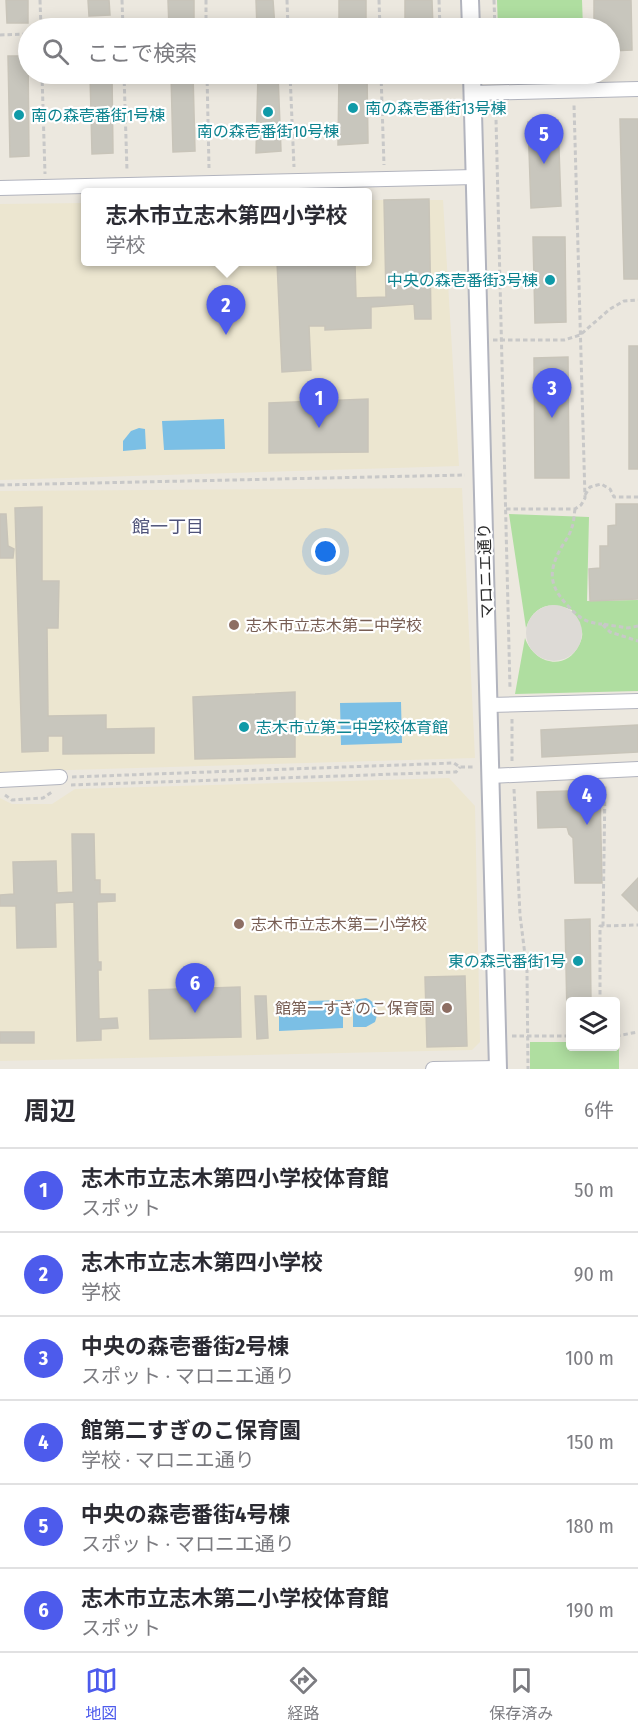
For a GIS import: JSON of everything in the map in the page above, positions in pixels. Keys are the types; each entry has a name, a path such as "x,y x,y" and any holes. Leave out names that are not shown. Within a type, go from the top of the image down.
{"street":[{"path":"470,0 471,18"},
{"name":"マロニエ通り","path":"472,84 489,705 484,771 498,1068"},
{"path":"472,93 638,89"},
{"path":"0,188 475,177"},
{"path":"489,705 638,701"},
{"path":"484,771 638,770"},
{"path":"0,780 61,781"},
{"path":"433,1069 498,1068"}],"path":[{"path":"40,0 41,18"},
{"path":"122,0 123,18"},
{"path":"206,0 206,18"},
{"path":"287,0 288,18"},
{"path":"379,0 380,18"},
{"path":"439,0 440,18"},
{"path":"494,0 495,18"},
{"path":"0,35 18,34"},
{"path":"42,84 45,174"},
{"path":"124,84 127,173"},
{"path":"207,84 209,171"},
{"path":"290,84 294,169"},
{"path":"381,84 384,167"},
{"path":"573,100 584,496"},
{"path":"494,104 511,694"},
{"path":"502,340 564,340 580,335 610,309 624,302 638,300"},
{"path":"0,485 470,475"},
{"path":"506,509 575,508 581,505 590,487 601,484 610,489 614,497 638,497"},
{"path":"575,508 573,526 553,563 552,578 555,588 582,620 593,624 627,628 638,626"},
{"path":"602,624 609,632 638,641"},
{"path":"512,716 512,762"},
{"path":"61,781 454,763 460,767 484,771"},
{"path":"61,781 456,772 460,767"},
{"path":"603,926 604,784"},
{"path":"514,787 520,915 527,971 528,1069"},
{"path":"0,792 12,800 43,798 53,792"},
{"path":"600,997 600,926 638,925"},
{"path":"620,1035 638,1032"},
{"path":"507,1036 566,1036"}],"shaded area":[{"path":"372,200 443,200 459,466 0,480 0,204 81,203 81,266 372,266"},
{"name":"志木市立志木第二中学校","path":"462,488 475,758 0,772 0,491"},
{"path":"548,605 560,605 570,609 578,617 582,633 578,649 570,657 560,661 548,661 538,657 530,649 526,639 526,627 530,617 538,609"},
{"name":"志木市立志木第二小学校","path":"449,778 475,806 480,1042 472,1050 0,1061 0,798 12,804 52,804 75,789"}],"green space":[{"path":"497,0 582,0 583,18 498,18"},
{"path":"509,514 589,517 587,601 638,600 638,691 515,694 525,638 535,654 543,659 559,662 573,654 580,643 582,634 572,610 557,606 538,610 529,620 526,628"},
{"path":"530,1042 566,1042 566,1051 619,1051 619,1069 530,1069"}],"water":[{"path":"224,419 225,449 164,450 162,421"},
{"path":"139,428 145,429 146,449 123,451 123,441 131,431"},
{"path":"401,702 402,743 341,745 340,703"},
{"path":"366,998 373,1002 376,1008 375,1022 366,1027 353,1027 353,1000"},
{"path":"343,1000 343,1028 279,1031 279,1002"}],"building":[{"path":"6,0 28,0 28,18 18,18 18,23 7,23"},
{"path":"88,0 109,0 110,15 89,16"},
{"path":"168,0 194,0 194,18 169,18"},
{"path":"256,0 273,0 274,18 257,18"},
{"path":"339,0 366,0 366,18 339,18"},
{"path":"405,0 432,0 433,18 405,18"},
{"path":"594,0 631,0 632,50 620,51 620,18 594,18"},
{"name":"南の森壱番街1号棟","path":"8,56 18,56 18,84 28,84 29,156 10,157"},
{"path":"90,84 112,84 113,153 92,154"},
{"path":"171,84 193,84 195,151 173,152"},
{"name":"南の森壱番街10号棟","path":"258,84 278,84 281,151 256,153"},
{"name":"南の森壱番街13号棟","path":"339,84 367,84 368,143 338,145"},
{"path":"620,119 638,119 638,279 624,279"},
{"path":"558,120 561,206 531,208 528,122"},
{"path":"429,199 431,319 415,319 414,304 371,307 371,328 325,330 325,326 309,326 311,370 282,372 277,266 355,266 356,298 386,297 384,200"},
{"name":"中央の森壱番街3号棟","path":"533,237 565,237 566,322 535,323"},
{"path":"629,346 638,346 638,469 629,469"},
{"path":"568,357 569,478 535,478 534,358"},
{"path":"368,399 368,452 269,453 269,403"},
{"path":"616,504 638,504 638,599 590,601 589,569 600,568 600,546 608,546 608,526 616,525"},
{"path":"42,507 42,581 59,581 58,628 47,628 48,716 106,715 106,729 154,728 154,753 63,754 63,736 48,736 48,751 22,752 15,508"},
{"path":"0,514 6,514 8,546 14,549 13,558 0,558"},
{"name":"志木市立第二中学校体育館","path":"295,692 295,757 195,759 193,697"},
{"path":"638,725 638,752 542,757 541,730"},
{"path":"600,790 602,883 575,883 573,838 567,827 538,828 537,792"},
{"path":"72,834 94,834 95,880 100,880 100,894 115,894 115,901 97,902 98,962 101,962 101,970 98,970 99,1019 117,1018 118,1028 101,1029 101,1040 77,1041 74,902 55,903 56,947 17,948 16,906 0,906 0,895 14,894 13,862 56,861 57,893 73,892"},
{"path":"638,878 638,911 622,895"},
{"name":"東の森弐番街1号","path":"590,919 591,997 567,997 565,920"},
{"path":"465,976 467,1046 427,1047 425,977"},
{"path":"240,987 241,1037 150,1039 149,990"},
{"path":"255,996 266,996 268,1038 257,1039"},
{"path":"0,1032 34,1032 34,1043 0,1043"}],"place":[{"name":"南の森壱番街13号棟","path":"353,108"},
{"name":"南の森壱番街10号棟","path":"268,112"},
{"name":"南の森壱番街1号棟","path":"19,115"},
{"name":"中央の森壱番街4号棟","path":"544,164"},
{"name":"中央の森壱番街3号棟","path":"550,280"},
{"name":"志木市立志木第四小学校","path":"226,335"},
{"name":"中央の森壱番街2号棟","path":"552,418"},
{"name":"志木市立志木第四小学校体育館","path":"319,428"},
{"name":"志木市立志木第二中学校","path":"234,625"},
{"name":"志木市立第二中学校体育館","path":"244,727"},
{"name":"館第二すぎのこ保育園","path":"587,825"},
{"name":"志木市立志木第二小学校","path":"239,924"},
{"name":"東の森弐番街1号","path":"578,961"},
{"name":"館第一すぎのこ保育園","path":"447,1008"},
{"name":"志木市立志木第二小学校体育館","path":"195,1013"}],"district":[{"name":"館一丁目","path":"168,527"}]}
